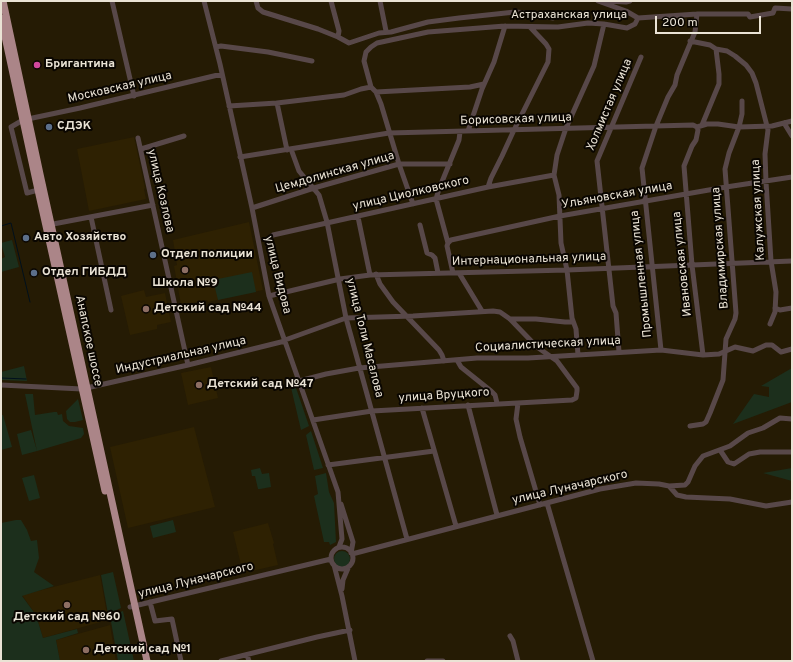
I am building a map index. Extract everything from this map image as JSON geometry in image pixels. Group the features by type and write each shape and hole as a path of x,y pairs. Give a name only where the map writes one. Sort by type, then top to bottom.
{"highway":[{"name":"Анапское шоссе","path":"3,1 26,119 84,388 133,606 147,661"},
{"name":"Анапское шоссе","path":"1,18 4,42 26,119 38,190 49,225"},
{"name":"Анапское шоссе","path":"133,606 142,661"}],"street":[{"path":"112,1 134,96"},
{"name":"улица Видова","path":"204,1 216,47 252,208 269,296 314,420 338,492 342,539 339,547"},
{"name":"Астраханская улица","path":"256,1 258,8 262,12 318,29 349,43 386,31 392,32 428,22 514,12 553,18"},
{"path":"331,1 338,37"},
{"path":"380,1 386,31"},
{"path":"600,1 626,11 638,18"},
{"name":"Астраханская улица","path":"600,1 630,1"},
{"name":"Астраханская улица","path":"371,87 364,61 366,52 377,43 421,33 505,26 558,27 588,23 627,28 635,24 638,18 697,14 748,14 750,17 772,13 775,8 792,9"},
{"name":"Промышленная улица","path":"661,350 644,202 642,168 656,126 668,97 675,85 677,75 694,32 697,14"},
{"path":"468,18 468,29"},
{"path":"578,354 576,329 572,318 567,270 561,243 559,195 554,175 557,155 566,128 594,66 604,24"},
{"path":"468,131 484,84 494,62 505,26"},
{"path":"488,187 514,130 548,62 549,49 530,27"},
{"name":"Калужская улица","path":"690,41 710,45 716,50 727,51 735,56 746,65 752,73 756,83 768,130 765,154 766,182 771,262 774,275 775,308 770,324"},
{"path":"216,47 221,46 268,52 312,61"},
{"name":"Ивановская улица","path":"703,355 692,265 684,166 696,140 699,126 719,84 716,50"},
{"name":"Холмистая улица","path":"619,352 616,313 613,306 597,161 613,127 641,57"},
{"name":"Московская улица","path":"26,119 134,96 222,74"},
{"path":"376,92 470,87 484,84"},
{"path":"229,106 277,103 344,95 371,87 376,92 413,204"},
{"name":"Владимирская улица","path":"690,426 706,422 723,380 726,339 735,319 736,313 725,169 739,127 742,114 742,101"},
{"name":"улица Толи Масалова","path":"277,103 289,150 299,171 319,195 327,222 340,279 346,318 407,538"},
{"path":"26,119 11,126 27,193 38,190"},
{"name":"Борисовская улица","path":"240,157 389,133 699,126 718,124 739,127 772,126 792,121"},
{"path":"784,123 792,136"},
{"path":"453,272 447,246 448,243 436,199 459,140 460,132"},
{"path":"141,149 184,136"},
{"name":"улица Козлова","path":"138,138 188,365"},
{"name":"Цемдолинская улица","path":"252,208 314,188 399,164 450,164"},
{"name":"улица Циолковского","path":"273,235 488,187 554,175"},
{"name":"Ульяновская улица","path":"448,243 456,239 560,216 602,210 726,187 792,178"},
{"path":"49,225 153,205"},
{"path":"91,217 111,310"},
{"path":"358,217 373,274 393,302 439,350 444,362"},
{"path":"420,225 427,253 432,254 435,258 438,273"},
{"name":"Интернациональная улица","path":"269,296 340,279 373,274 567,270 792,261"},
{"path":"459,273 482,311"},
{"path":"775,308 780,310 792,308"},
{"name":"Индустриальная улица","path":"1,385 84,388 188,365 285,341 346,318 494,311 500,312 510,319 536,318 573,322"},
{"path":"510,319 537,347 550,356"},
{"name":"Социалистическая улица","path":"299,381 359,368 477,358 528,358 661,350 703,355 725,352 735,348 753,351 772,344 781,352 792,349"},
{"name":"улица Вруцкого","path":"314,420 372,411 572,400 576,398 577,388 557,361 550,356"},
{"path":"457,360 461,367 492,391 497,403"},
{"path":"518,403 516,419 540,505"},
{"path":"468,405 498,515"},
{"path":"422,408 456,526"},
{"path":"669,486 685,485 688,482 695,466 703,456 737,443 748,433 763,428 780,418 792,419"},
{"path":"720,450 728,462 734,464 749,454 760,452 792,452"},
{"path":"328,465 434,451"},
{"name":"улица Луначарского","path":"351,553 600,489 636,483 669,486 677,494 686,496 730,499 766,506 792,502"},
{"path":"338,492 353,542 351,553"},
{"path":"547,503 593,661"},
{"path":"342,596 343,580 353,559 351,553 346,548 339,547 334,551 331,559 342,596 355,661"},
{"name":"улица Луначарского","path":"133,606 331,559"},
{"path":"334,565 342,569 350,565"},
{"path":"150,602 155,621 172,619 181,661"},
{"path":"221,661 350,630"},
{"path":"510,636 513,641 518,661"},
{"path":"247,655 249,661"},
{"path":"427,661 443,661"}],"shaded area":[{"path":"134,137 146,199 89,211 77,149"},
{"path":"249,222 263,290 208,302 207,300 181,305 174,266 177,265 173,240"},
{"name":"Детский сад №44","path":"144,290 146,297 165,293 171,322 157,325 157,329 130,335 121,296"},
{"name":"Детский сад №47","path":"211,367 218,398 188,405 181,373"},
{"path":"194,427 215,507 128,528 110,447"},
{"path":"268,523 274,543 278,565 243,573 233,532"},
{"name":"Детский сад №60","path":"100,575 108,620 43,638 36,615 22,595"},
{"name":"Детский сад №1","path":"110,625 116,661 60,661 56,640"}],"green space":[{"path":"12,240 19,267 1,272 1,259 5,257 1,243"},
{"path":"252,272 256,292 218,300 213,280"},
{"path":"24,366 27,381 1,380 1,372"},
{"path":"792,368 792,402 733,424 754,394 769,397 769,387 761,386"},
{"path":"289,379 293,379 309,426 301,430"},
{"path":"25,394 33,394 35,415 57,412 58,415 62,414 63,421 69,426 83,428 84,434 81,438 37,451"},
{"path":"78,399 83,420 70,422 67,419 66,411"},
{"path":"1,415 3,415 12,447 1,450"},
{"path":"31,430 37,451 22,455 17,434"},
{"path":"311,431 323,468 314,470 306,435"},
{"path":"260,468 262,474 269,473 271,487 258,489 255,476 252,476 251,470"},
{"path":"792,468 792,481 763,473"},
{"path":"326,473 329,492 334,503 336,542 330,545 329,542 324,542 314,496 318,494 315,476"},
{"path":"34,475 40,498 29,501 22,478"},
{"path":"21,520 31,541 37,540 39,558 34,572 54,586 22,596 36,615 43,638 77,629 78,633 56,640 60,661 1,661 1,523"},
{"path":"173,520 176,532 153,538 150,526"},
{"path":"342,551 349,556 350,559 345,566 342,567 335,562 334,559 339,552"},
{"path":"113,572 121,608 108,614 101,575"},
{"path":"123,611 134,661 118,661 110,616"}],"waterway":[{"path":"1,226 11,223 30,302"},
{"path":"1,378 26,379"}],"place":[{"name":"Бригантина","path":"37,65"},
{"name":"СДЭК","path":"49,127"},
{"name":"Авто Хозяйство","path":"26,238"},
{"name":"Отдел полиции","path":"153,255"},
{"name":"Школа №9","path":"185,270"},
{"name":"Отдел ГИБДД","path":"34,273"},
{"name":"Детский сад №44","path":"146,309"},
{"name":"Детский сад №47","path":"199,385"},
{"name":"Детский сад №60","path":"67,605"},
{"name":"Детский сад №1","path":"86,650"}]}
